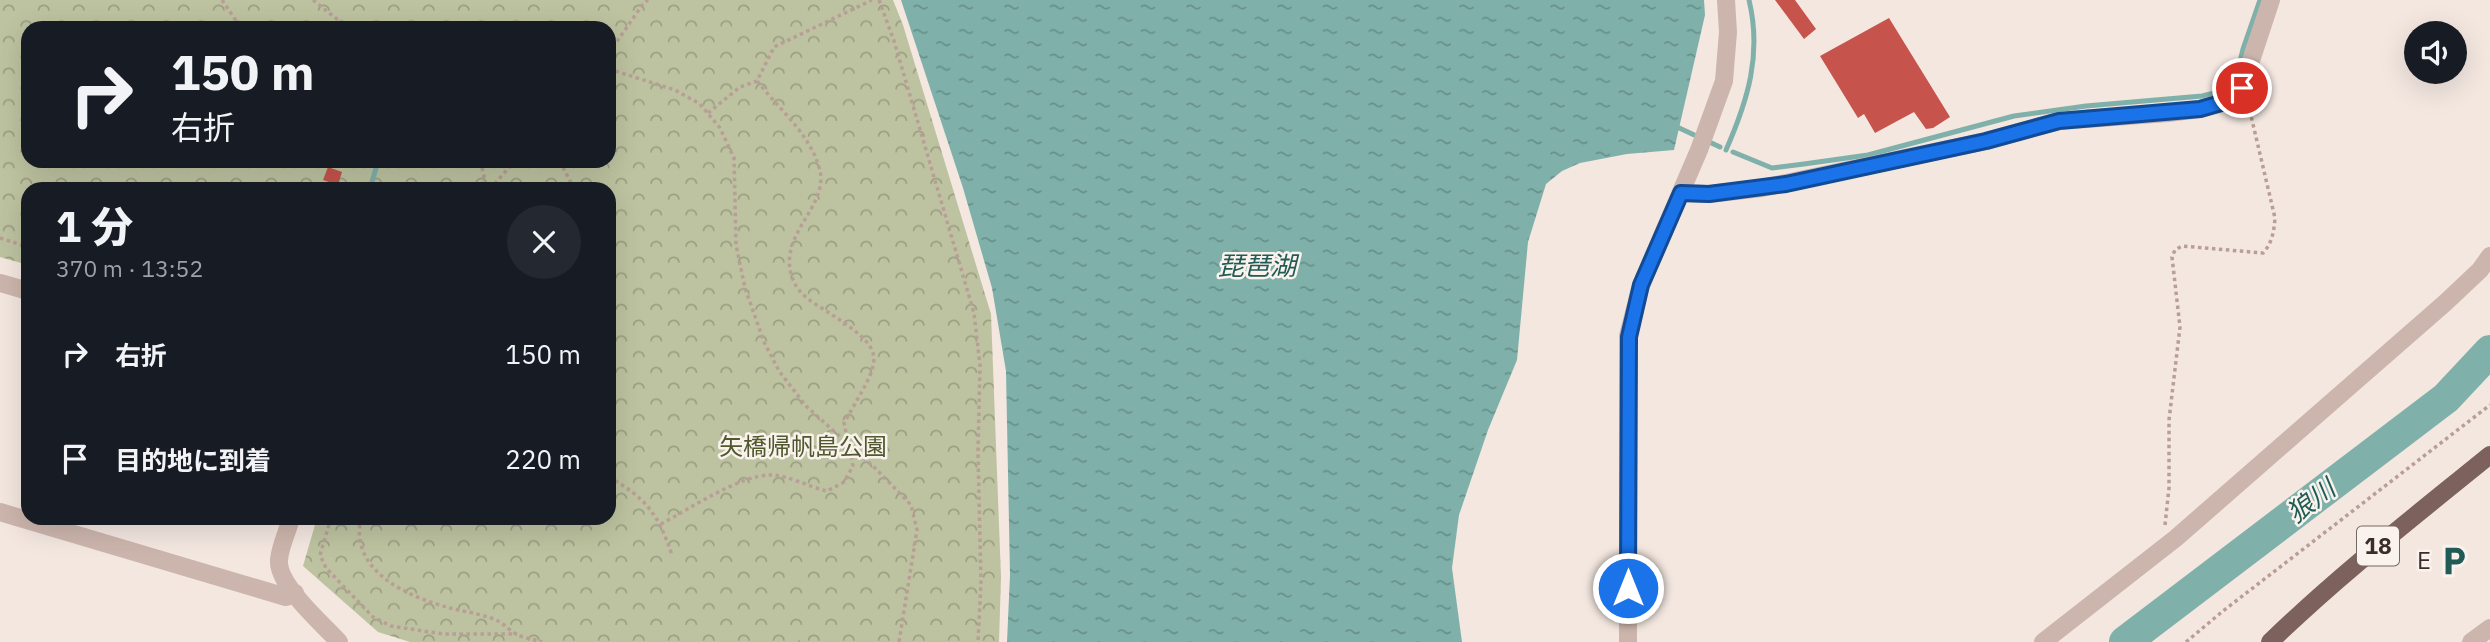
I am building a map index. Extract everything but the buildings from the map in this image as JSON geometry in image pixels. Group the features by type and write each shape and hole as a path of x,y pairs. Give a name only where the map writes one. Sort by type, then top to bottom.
{"main road":[{"name":"18","path":"2270,642 2306,606 2490,455"}],"street":[{"path":"1628,642 1629,337 1641,285 1699,150 1724,81 1728,32 1726,0"},
{"path":"1681,193 1709,194 1762,188 1986,141 2059,121 2200,109 2228,101 2242,88 2271,0"},
{"path":"2043,642 2176,537 2445,303 2480,270 2490,256"},
{"path":"0,283 21,289"},
{"path":"0,512 21,518"},
{"path":"44,525 286,597 295,593"},
{"path":"289,525 279,561 281,575 339,642"},
{"path":"2470,642 2490,628"}],"path":[{"path":"222,0 237,21"},
{"path":"313,0 339,21"},
{"path":"616,43 648,0"},
{"path":"708,113 733,91 757,81 774,47 872,0"},
{"path":"879,0 894,41 974,313 980,366 978,453 981,582 978,642"},
{"path":"616,71 675,90 700,104 720,128 734,158 736,245 745,288 764,342 779,371 806,406 911,505 917,530 900,642"},
{"path":"661,524 737,483 772,475 827,491 844,482 853,466 844,423 871,378 875,360 870,344 859,332 807,299 794,282 789,259 795,234 816,201 822,184 820,167 807,142 757,81"},
{"path":"2176,537 2164,523 2169,488 2169,419 2180,327 2172,257 2175,250 2182,246 2263,253 2270,246 2274,230 2275,218 2255,126 2242,88"},
{"path":"496,182 509,168"},
{"path":"0,238 21,245"},
{"path":"2186,642 2490,405"},
{"path":"616,482 647,505 661,524 672,555"},
{"path":"329,525 320,555 326,568 373,617 391,626 443,634 517,634"},
{"path":"360,525 364,553 376,572 402,591 497,621 517,634 541,642"}],"green space":[{"name":"矢橋帰帆島公園","path":"0,0 893,0 991,314 1001,577 999,642 410,642 378,632 303,566 315,525 616,525 616,182 21,182 21,263 0,257"}],"water":[{"name":"琵琶湖","path":"901,0 1704,0 1705,15 1674,150 1627,154 1580,163 1562,171 1546,184 1528,242 1517,360 1488,430 1459,515 1452,568 1462,642 1007,642 1010,575 1006,371 992,288 963,188"}],"waterway":[{"path":"1726,150 1741,113 1751,76 1754,39 1749,0"},
{"path":"1733,152 1772,168 1868,155 2014,116 2219,92 2235,82 2260,0"},
{"path":"1675,126 1720,147"},
{"path":"372,182 376,168"},
{"name":"狼川","path":"2125,642 2446,398 2490,351"}],"place":[{"name":"E","path":"2454,561"}],"route":[{"path":"1628,588 1629,337 1641,285 1681,193 1709,194 1786,184 1986,141 2059,121 2200,109 2228,101 2242,88"}]}
